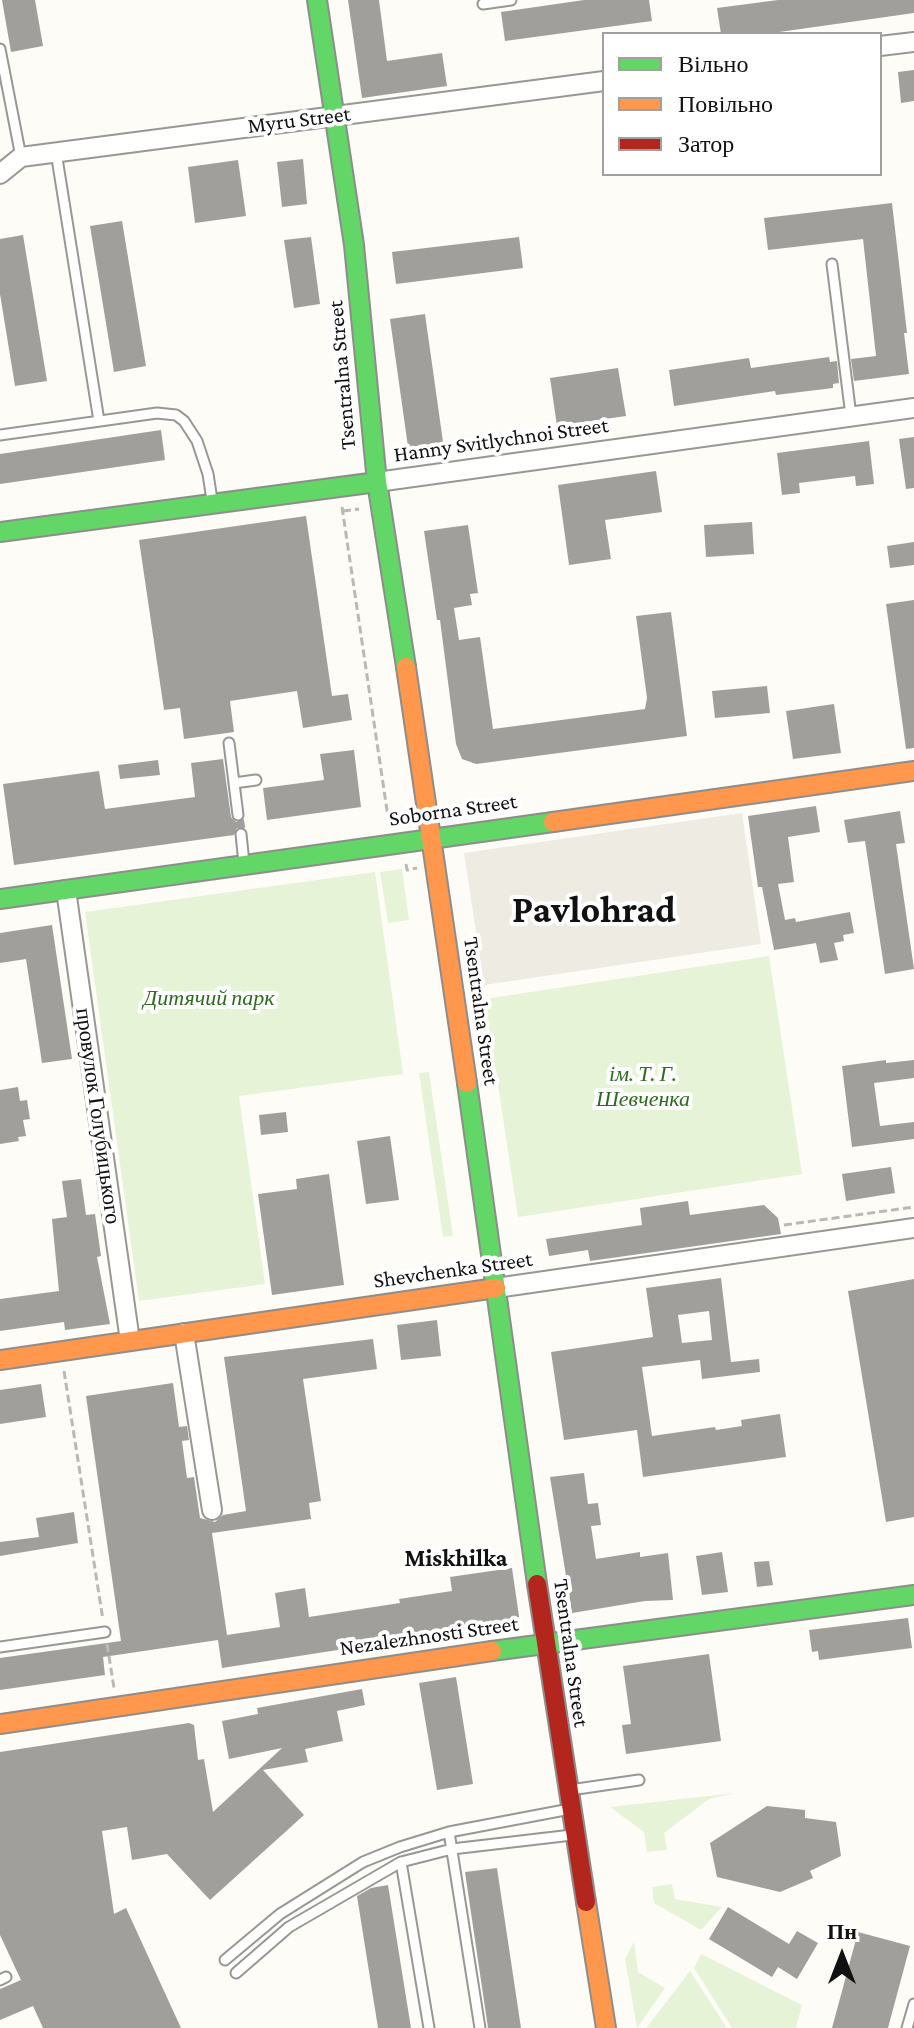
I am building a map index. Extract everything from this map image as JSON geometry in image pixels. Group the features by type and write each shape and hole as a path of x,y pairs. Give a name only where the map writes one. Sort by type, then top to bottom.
{"street":[{"name":"Tsentralna Street","path":"317,0 354,245 377,482 432,837 568,1800 606,2028"},
{"path":"882,46 914,42"},
{"name":"Myru Street","path":"21,157 602,81"},
{"path":"0,174 21,157"},
{"name":"Hanny Svitlychnoi Street","path":"0,532 914,408"},
{"name":"Soborna Street","path":"0,899 914,771"},
{"name":"провулок Голубицького","path":"66,890 130,1341"},
{"name":"Shevchenka Street","path":"0,1360 914,1228"},
{"path":"184,1333 212,1510"},
{"name":"Nezalezhnosti Street","path":"0,1724 545,1644 914,1595"}],"lane":[{"path":"483,4 511,0"},
{"path":"0,49 21,157"},
{"path":"56,152 99,421"},
{"path":"832,264 851,416"},
{"path":"0,435 157,413 176,415 184,421 197,441 212,504"},
{"path":"229,743 238,815"},
{"path":"234,783 256,780"},
{"path":"241,834 245,865"},
{"path":"0,1647 105,1632"},
{"path":"225,1960 280,1914 363,1862 449,1832 497,1823 639,1780"},
{"path":"497,1823 500,1843"},
{"path":"449,1832 480,2028"},
{"path":"236,1973 289,1927 401,1862 452,1849 574,1835"},
{"path":"401,1862 429,2028"},
{"path":"907,2028 914,2004"}],"path":[{"path":"342,502 388,817 399,815 400,826"},
{"path":"343,511 368,508"},
{"path":"405,857 407,870 421,868"},
{"path":"784,1225 914,1207"},
{"path":"61,1352 116,1705"}],"green space":[{"path":"402,869 409,920 388,923 380,872"},
{"name":"Дитячий парк","path":"375,872 403,1074 239,1096 265,1284 139,1301 85,912"},
{"name":"ім. Т. Г. Шевченка","path":"769,956 802,1174 518,1217 485,999"},
{"path":"429,1072 453,1236 443,1237 419,1073"},
{"path":"735,1793 709,1799 664,1833 667,1850 647,1852 644,1832 610,1807"},
{"path":"672,1884 675,1899 722,1907 701,1930 654,1903 652,1887"},
{"path":"634,1942 638,1972 665,1988 637,2028 625,1959"},
{"path":"701,1954 802,2005 796,2028 732,2028 694,1968"},
{"path":"690,1971 727,2028 646,2028 647,2027"}],"shaded area":[{"path":"742,813 761,944 484,985 464,853"}],"building":[{"path":"2,0 35,0 43,46 11,52"},
{"path":"348,0 379,0 387,61 442,53 447,86 362,98"},
{"path":"584,0 649,0 652,21 505,41 501,12"},
{"path":"778,0 914,0 914,13 779,32 721,32 717,8"},
{"path":"914,70 914,101 901,103 898,72"},
{"path":"303,159 307,204 282,207 277,162"},
{"path":"238,160 246,216 195,223 188,167"},
{"path":"892,203 909,374 854,381 851,359 876,356 863,239 768,250 764,218"},
{"path":"122,221 146,366 114,372 90,226"},
{"path":"23,235 47,381 15,386 0,294 0,239"},
{"path":"311,237 320,304 294,308 284,240"},
{"path":"519,237 523,268 396,284 392,252"},
{"path":"425,314 444,449 409,454 390,319"},
{"path":"829,357 830,362 837,361 839,383 833,384 833,388 776,395 775,391 674,406 669,370 749,358 751,368"},
{"path":"618,368 626,416 557,426 550,378"},
{"path":"161,430 165,460 0,484 0,454"},
{"path":"914,437 914,488 906,489 899,439"},
{"path":"869,441 874,484 856,486 855,476 799,483 800,493 782,495 777,453"},
{"path":"656,471 662,512 605,520 611,559 569,565 558,485"},
{"path":"306,516 332,696 348,694 352,720 303,728 297,691 230,701 234,732 184,739 180,708 164,710 139,540"},
{"path":"752,522 754,554 706,557 704,525"},
{"path":"468,525 478,593 470,594 472,605 454,608 459,640 480,637 493,729 645,709 647,698 636,616 671,612 687,736 476,764 462,759 456,744 440,620 437,620 424,531"},
{"path":"914,542 914,565 890,568 887,546"},
{"path":"914,600 914,748 906,749 886,604"},
{"path":"767,686 770,713 715,718 712,691"},
{"path":"834,704 841,753 793,759 786,711"},
{"path":"354,750 361,807 267,820 263,788 324,780 320,754"},
{"path":"223,759 231,817 236,822 244,819 245,828 237,828 234,835 14,865 3,784 99,771 105,809 195,797 191,763"},
{"path":"158,760 160,775 120,779 118,765"},
{"path":"816,806 820,832 788,837 794,882 778,884 785,920 795,918 796,922 850,912 854,933 843,935 844,941 834,943 838,960 820,963 816,943 774,950 762,887 758,887 748,816"},
{"path":"900,811 905,843 896,844 914,969 885,974 865,841 848,843 844,820"},
{"path":"52,925 72,1059 42,1063 26,959 0,963 0,933"},
{"path":"886,1060 886,1063 914,1060 914,1078 874,1083 880,1126 914,1122 914,1139 852,1147 842,1066"},
{"path":"18,1087 20,1101 27,1100 30,1119 23,1120 26,1136 18,1137 19,1141 0,1144 0,1090"},
{"path":"286,1112 288,1132 261,1135 259,1115"},
{"path":"390,1136 399,1200 366,1204 357,1141"},
{"path":"891,1167 895,1193 846,1201 842,1174"},
{"path":"329,1174 344,1285 272,1295 258,1194 297,1189 296,1179"},
{"path":"81,1179 86,1215 95,1214 101,1256 97,1257 110,1324 65,1330 64,1322 0,1331 0,1299 59,1291 52,1219 67,1217 62,1181"},
{"path":"688,1201 690,1215 764,1205 778,1218 781,1234 590,1261 588,1250 549,1256 546,1239 642,1225 640,1208"},
{"path":"721,1278 731,1362 759,1359 760,1372 702,1379 700,1360 642,1367 652,1436 742,1426 741,1420 780,1414 786,1457 643,1477 637,1430 564,1440 551,1352 653,1337 646,1288","holes":["709,1311 712,1340 682,1343 678,1315"]},
{"path":"914,1279 914,1517 886,1522 848,1291"},
{"path":"437,1320 441,1356 401,1360 397,1325"},
{"path":"373,1339 377,1369 303,1379 321,1501 309,1503 311,1519 212,1533 227,1635 280,1627 275,1593 305,1588 309,1617 400,1603 399,1599 452,1591 450,1577 512,1568 520,1623 344,1646 344,1649 222,1668 218,1640 103,1657 105,1675 0,1690 0,1658 121,1641 86,1396 173,1383 179,1427 187,1426 189,1440 182,1441 187,1478 194,1477 200,1518 215,1522 223,1515 246,1511 224,1357"},
{"path":"41,1384 46,1417 0,1424 0,1390"},
{"path":"584,1473 588,1504 598,1503 601,1525 591,1526 596,1559 640,1552 640,1557 668,1553 673,1600 645,1601 572,1613 550,1477"},
{"path":"74,1512 78,1543 0,1556 0,1542 39,1537 36,1518"},
{"path":"722,1552 728,1592 702,1595 696,1556"},
{"path":"769,1561 773,1585 757,1587 754,1562"},
{"path":"908,1618 912,1648 819,1660 818,1651 812,1652 809,1630"},
{"path":"709,1654 721,1741 626,1754 622,1725 631,1724 623,1666"},
{"path":"456,1677 473,1784 437,1790 419,1683"},
{"path":"362,1689 365,1705 337,1711 343,1741 305,1749 308,1762 263,1770 304,1815 210,1900 167,1854 132,1860 127,1827 102,1831 114,1914 126,1908 181,2028 43,2028 33,2006 0,2020 0,1989 21,1980 0,1935 0,1752 189,1723 194,1725 198,1760 204,1759 213,1812 282,1748 229,1759 222,1721 258,1714 257,1708"},
{"path":"767,1806 805,1810 805,1818 836,1822 841,1856 810,1871 813,1878 780,1892 717,1877 710,1843"},
{"path":"497,1868 521,2028 488,2028 465,1872"},
{"path":"388,1885 411,2028 378,2028 357,1896 371,1888"},
{"path":"728,1907 789,1944 797,1931 818,1943 797,1979 778,1967 772,1977 709,1939"},
{"path":"858,1932 910,1946 888,2028 832,2028"}],"traffic: fast":[{"path":"317,0 354,245 377,482 406,667"},
{"path":"0,532 377,482"},
{"path":"0,899 553,822"},
{"path":"467,1083 537,1584"},
{"path":"492,1651 914,1595"}],"traffic: slow":[{"path":"406,667 467,1083"},
{"path":"553,822 914,771"},
{"path":"0,1360 496,1288"},
{"path":"0,1724 492,1651"},
{"path":"586,1902 606,2028"}],"traffic: jam":[{"path":"537,1584 586,1902"}],"district":[{"name":"Pavlohrad","path":"594,910"},
{"name":"Miskhilka","path":"456,1559"}]}
